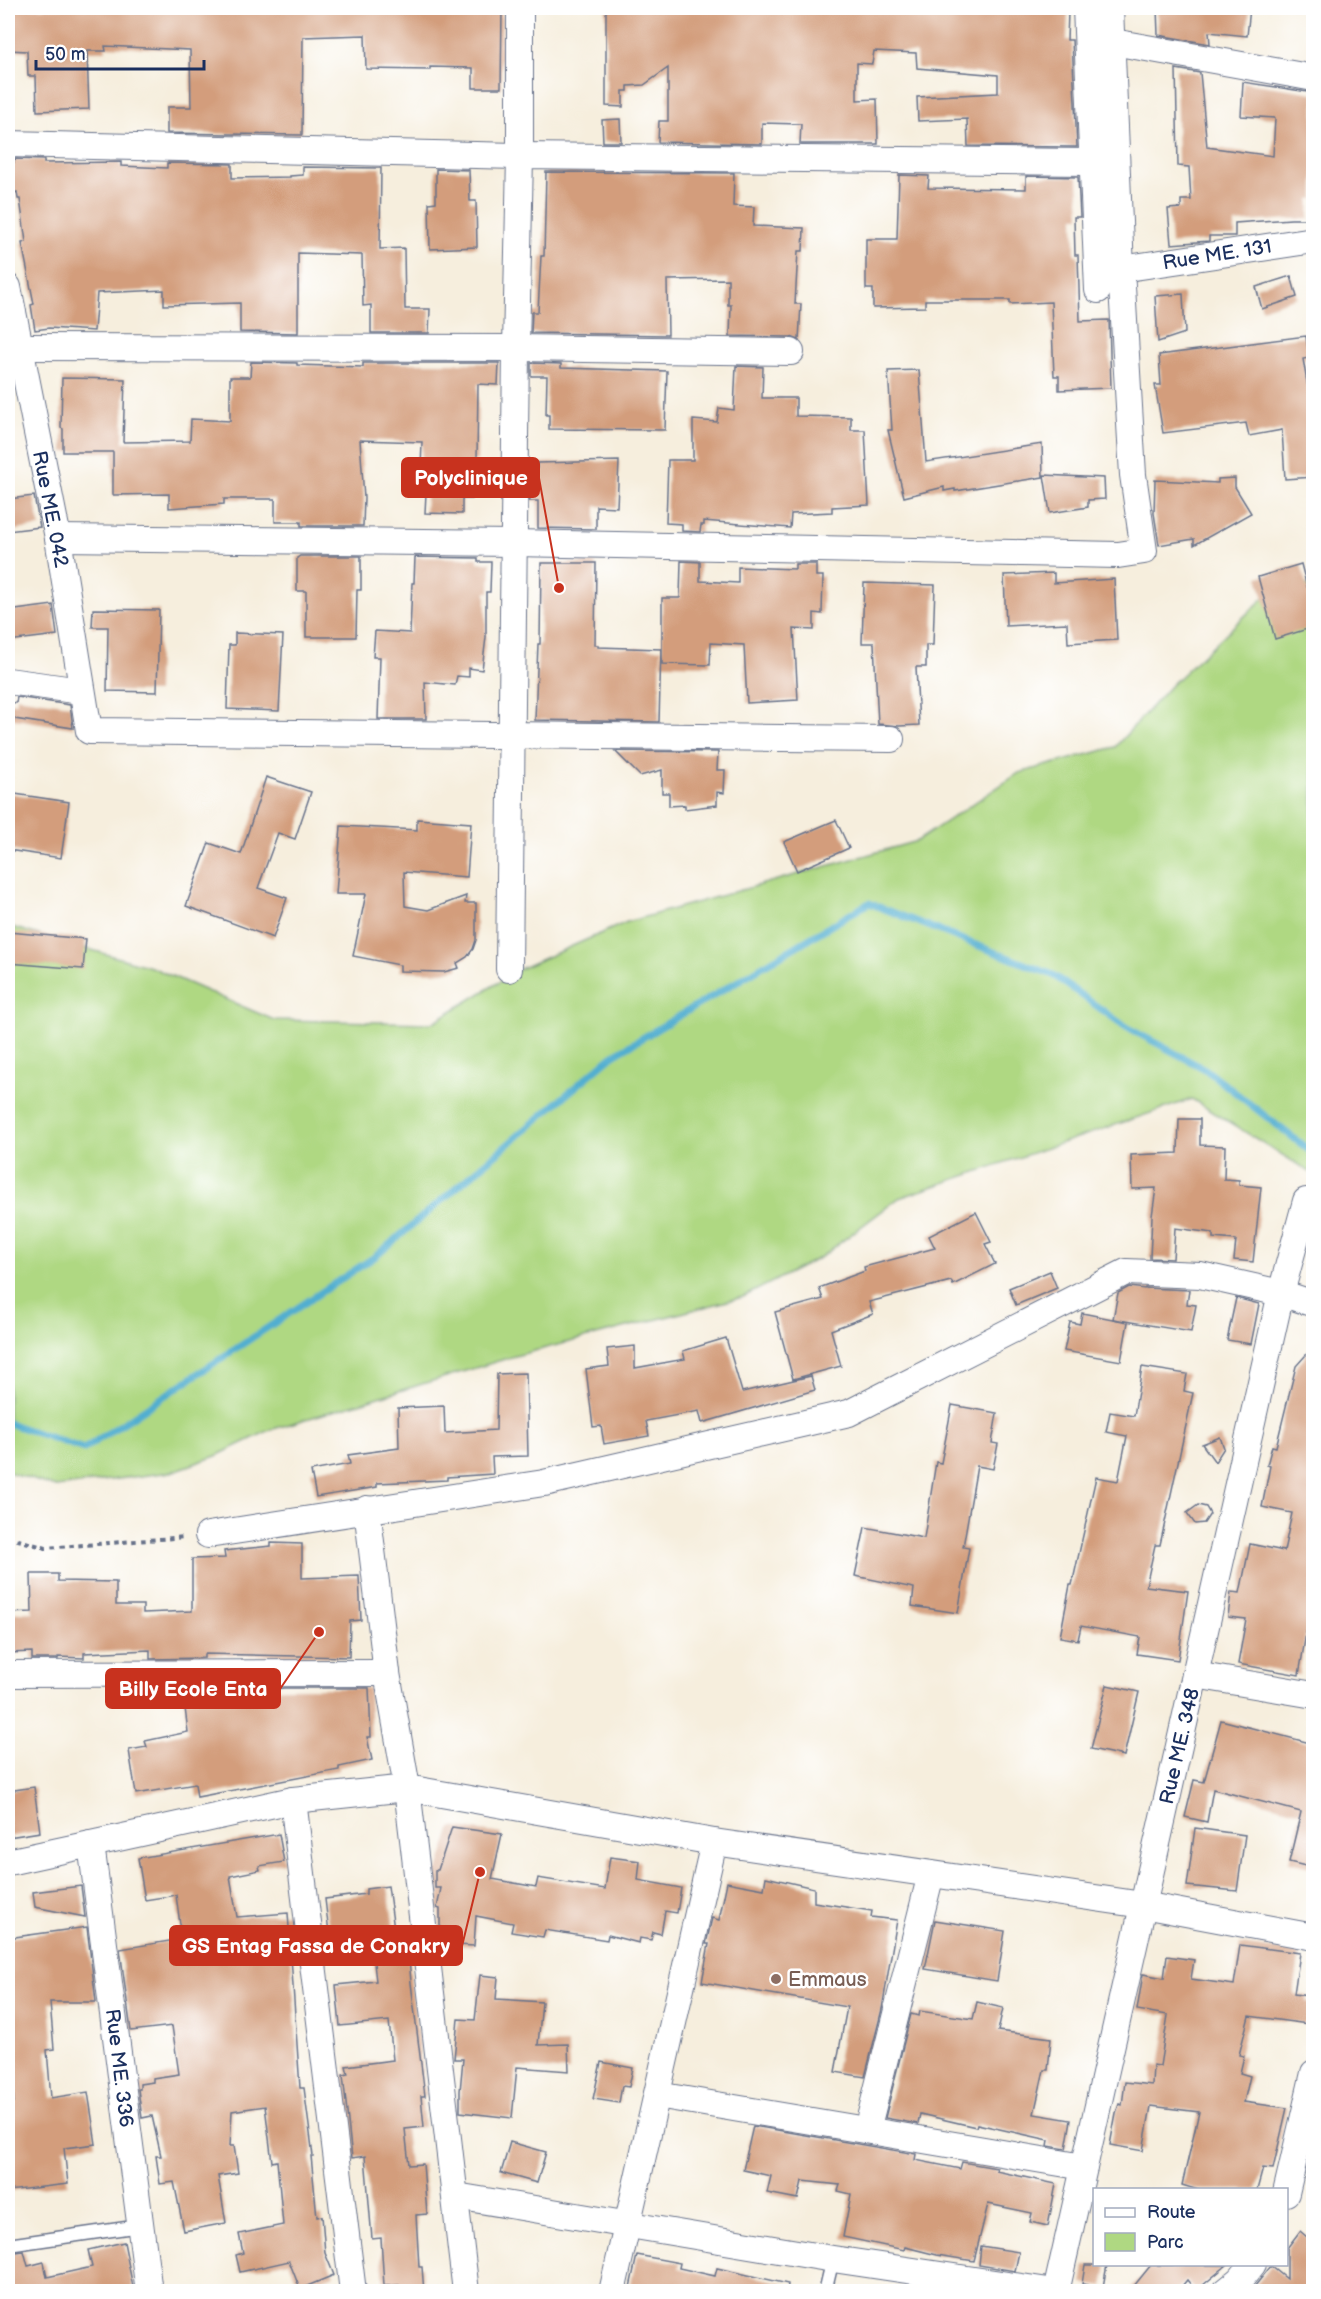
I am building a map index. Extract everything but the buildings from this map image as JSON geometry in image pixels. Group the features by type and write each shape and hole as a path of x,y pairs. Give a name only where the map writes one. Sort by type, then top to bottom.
{"street":[{"path":"509,969 520,8"},
{"path":"1086,8 1098,290"},
{"path":"58,538 513,543 1118,555 1144,552 1133,475 1121,269 1110,8"},
{"path":"1113,42 1314,78"},
{"path":"8,144 520,156 1091,162"},
{"name":"Rue ME. 131","path":"1121,269 1314,240"},
{"name":"Rue ME. 042","path":"8,287 58,538 89,731 511,734"},
{"path":"19,347 516,348 791,352"},
{"path":"8,681 81,690"},
{"path":"511,734 891,739"},
{"name":"Rue ME. 348","path":"1055,2292 1281,1293 1306,1201"},
{"path":"208,1535 544,1483 849,1413 1126,1272 1200,1275 1281,1293 1314,1304"},
{"path":"368,1509 387,1673 407,1788 466,2292"},
{"path":"8,1674 387,1673"},
{"path":"1195,1675 1314,1695"},
{"path":"8,1862 294,1800 407,1788 714,1842 1143,1905 1314,1937"},
{"path":"294,1800 345,2289"},
{"path":"612,2292 714,1842"},
{"name":"Rue ME. 336","path":"91,1844 149,2292"},
{"path":"867,2130 931,1874"},
{"path":"1288,2189 1314,2073"},
{"path":"657,2095 1084,2167"},
{"path":"456,2196 833,2259 1055,2292"},
{"path":"1226,2292 1252,2266"}],"lane":[{"path":"8,2245 140,2226"},
{"path":"825,2292 833,2259"}],"path":[{"path":"8,1537 46,1548 208,1535"}],"green space":[{"path":"1313,583 1313,1174 1192,1099 899,1198 821,1257 743,1297 515,1356 270,1430 216,1456 171,1472 56,1487 8,1472 8,926 151,967 274,1020 432,1023 522,968 627,922 917,841 1019,773 1115,747 1172,684 1265,597"}],"waterway":[{"path":"8,1423 84,1449 376,1256 612,1056 869,903 1053,975 1126,1027 1205,1069 1314,1154"}],"place":[{"name":"Polyclinique","path":"559,588"},
{"name":"Billy Ecole Enta","path":"319,1632"},
{"name":"GS Entag Fassa de Conakry","path":"480,1872"},
{"name":"Emmaus","path":"776,1979"}]}
